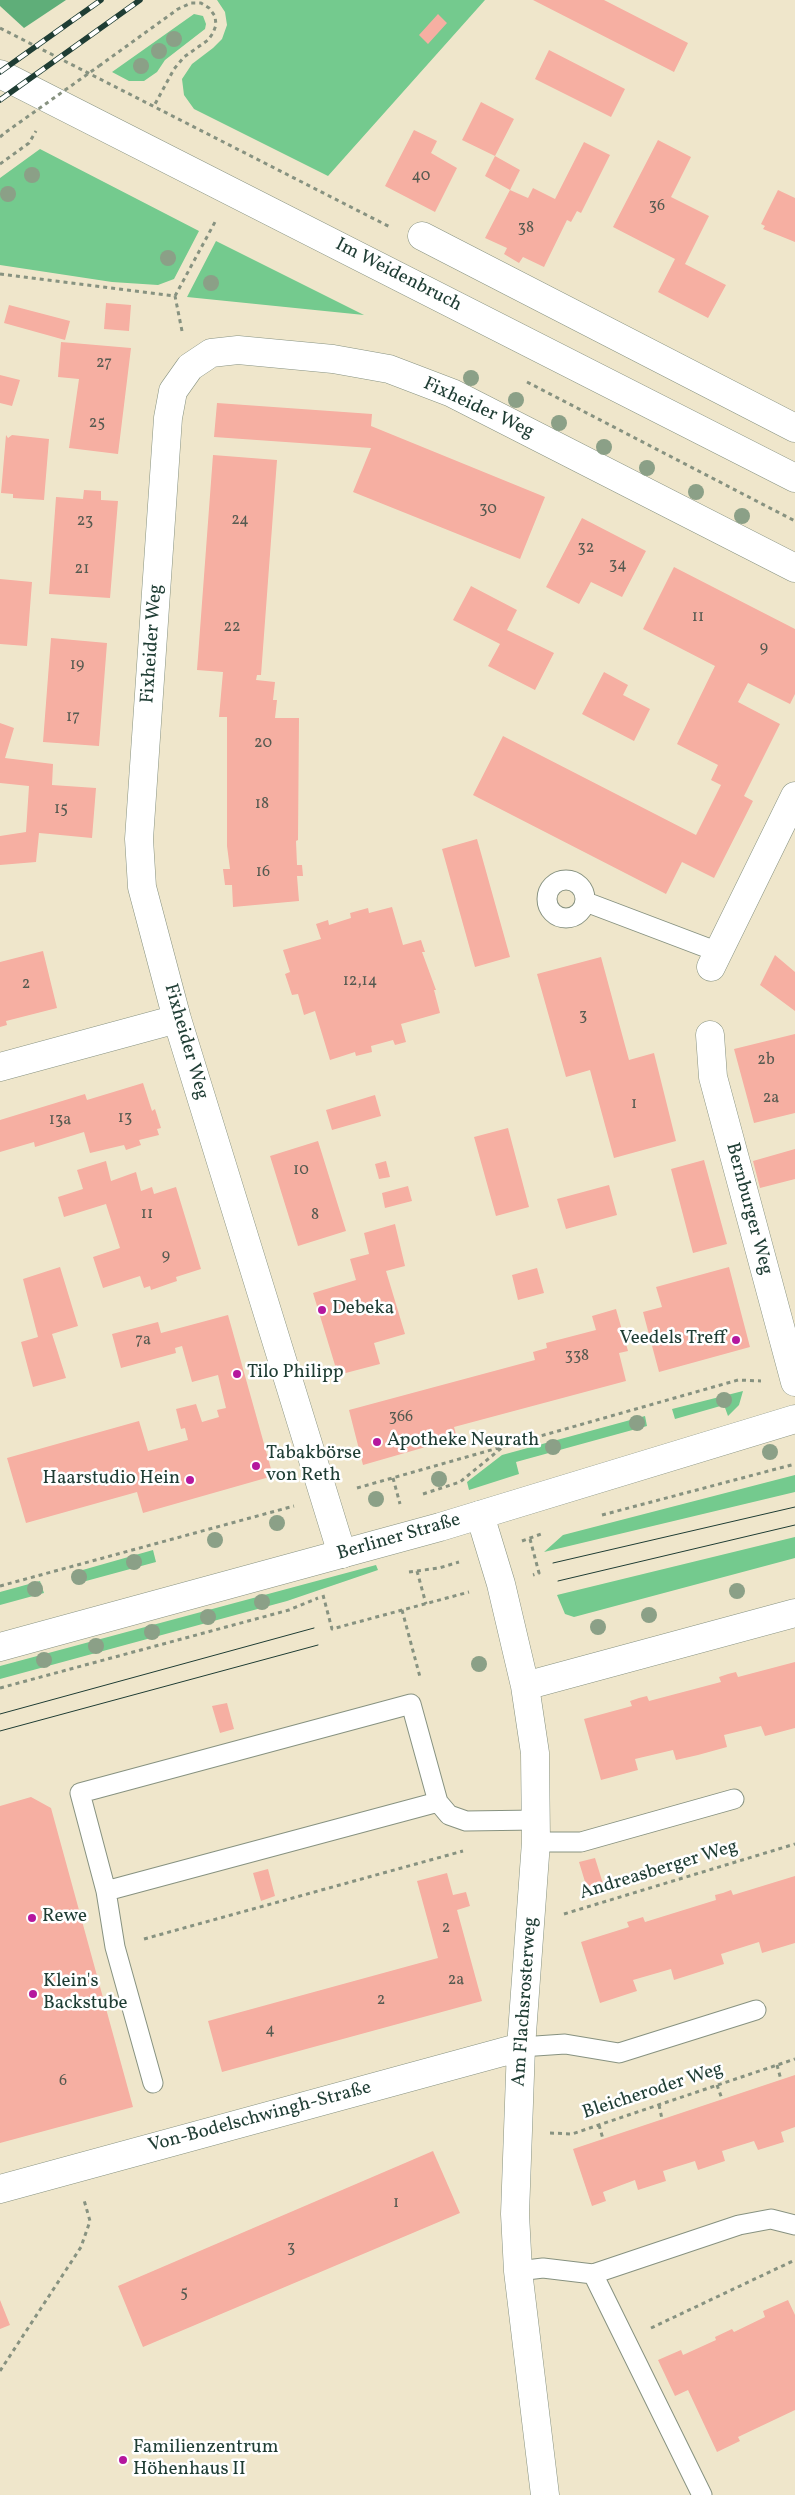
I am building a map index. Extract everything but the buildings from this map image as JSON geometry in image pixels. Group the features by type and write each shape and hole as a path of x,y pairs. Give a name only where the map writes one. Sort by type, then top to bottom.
{"street":[{"name":"Im Weidenbruch","path":"0,74 795,478"},
{"path":"422,236 795,428"},
{"name":"Fixheider Weg","path":"342,1554 177,1020 142,887 139,839 168,418 173,391 190,367 211,353 238,350 333,359 389,369 452,393 795,568"},
{"path":"715,960 795,796"},
{"path":"0,1066 177,1020"},
{"name":"Bernburger Weg","path":"710,1035 712,1077 795,1382"},
{"name":"Berliner Straße","path":"0,1647 480,1515 795,1419"},
{"name":"Am Flachsrosterweg","path":"480,1515 526,1686 535,1753 536,1831 532,1924 521,2047 515,2214 518,2270 545,2495"},
{"path":"526,1686 795,1613"},
{"name":"Von-Bodelschwingh-Straße","path":"0,2189 521,2047"}],"lane":[{"path":"586,902 715,960"},
{"path":"154,2083 115,1947 106,1891 80,1793 412,1704 438,1802 450,1815 466,1821 481,1821 536,1831 580,1842 734,1799"},
{"path":"106,1891 438,1802"},
{"path":"521,2047 565,2044 620,2053 756,2010"},
{"path":"518,2270 543,2268 593,2274 738,2225 771,2219 795,2225"},
{"path":"593,2274 702,2495"}],"path":[{"path":"0,137 178,9 192,3 200,3 209,8 215,16 216,25 213,33 208,40 184,57 174,69 154,106"},
{"path":"0,28 398,231 422,236"},
{"path":"0,164 29,143 36,132"},
{"path":"190,367 175,296 215,222"},
{"path":"0,274 175,296"},
{"path":"0,1586 325,1497 738,1380"},
{"path":"416,1496 460,1482 507,1444"},
{"path":"596,1517 795,1464"},
{"path":"389,1504 408,1499"},
{"path":"0,1688 289,1610 323,1595 332,1629 539,1573 530,1539 544,1533"},
{"path":"402,1610 417,1666"},
{"path":"115,1947 472,1849 481,1821"},
{"name":"Andreasberger Weg","path":"532,1924 795,1844"},
{"name":"Bleicheroder Weg","path":"517,2132 572,2134 795,2059"},
{"path":"777,2065 782,2080"},
{"path":"717,2085 722,2099"},
{"path":"659,2105 662,2119"},
{"path":"599,2125 603,2139"},
{"path":"0,2370 81,2247 90,2221 76,2168"},
{"path":"625,2340 795,2260"}],"green space":[{"path":"0,0 66,0 24,28 0,6"},
{"path":"217,0 485,0 328,176 194,109 184,95 182,79 192,64 222,39 227,25 225,12"},
{"path":"194,14 203,16 206,24 205,29 165,60 157,72 144,81 129,81 112,72"},
{"path":"40,149 199,231 174,279 158,285 112,282 0,265 0,178"},
{"path":"216,241 364,315 187,297"},
{"path":"743,1391 739,1405 728,1416 724,1405 675,1419 672,1409"},
{"path":"645,1416 647,1426 516,1462 519,1474 469,1490 467,1482 502,1455"},
{"path":"795,1475 795,1492 544,1552 563,1535"},
{"path":"795,1537 795,1558 574,1617 565,1614 557,1595"},
{"path":"153,1550 156,1562 75,1584 72,1573"},
{"path":"376,1565 378,1570 287,1601 0,1679 0,1666"},
{"path":"40,1581 44,1593 0,1605 0,1592"}],"tram line":[{"path":"553,1563 795,1507"},
{"path":"558,1581 795,1525"},
{"path":"0,1714 314,1628"},
{"path":"0,1731 318,1645"}],"railway":[{"path":"0,72 101,0"},
{"path":"0,100 140,0"}],"place":[{"name":"Debeka","path":"322,1310"},
{"name":"Veedels Treff","path":"736,1340"},
{"name":"Tilo Philipp","path":"237,1374"},
{"name":"Apotheke Neurath","path":"377,1442"},
{"name":"Tabakbörse von Reth","path":"256,1466"},
{"name":"Haarstudio Hein","path":"190,1480"},
{"name":"Rewe","path":"32,1918"},
{"name":"Klein's Backstube","path":"33,1994"},
{"name":"Familienzentrum Höhenhaus II","path":"123,2460"}]}
